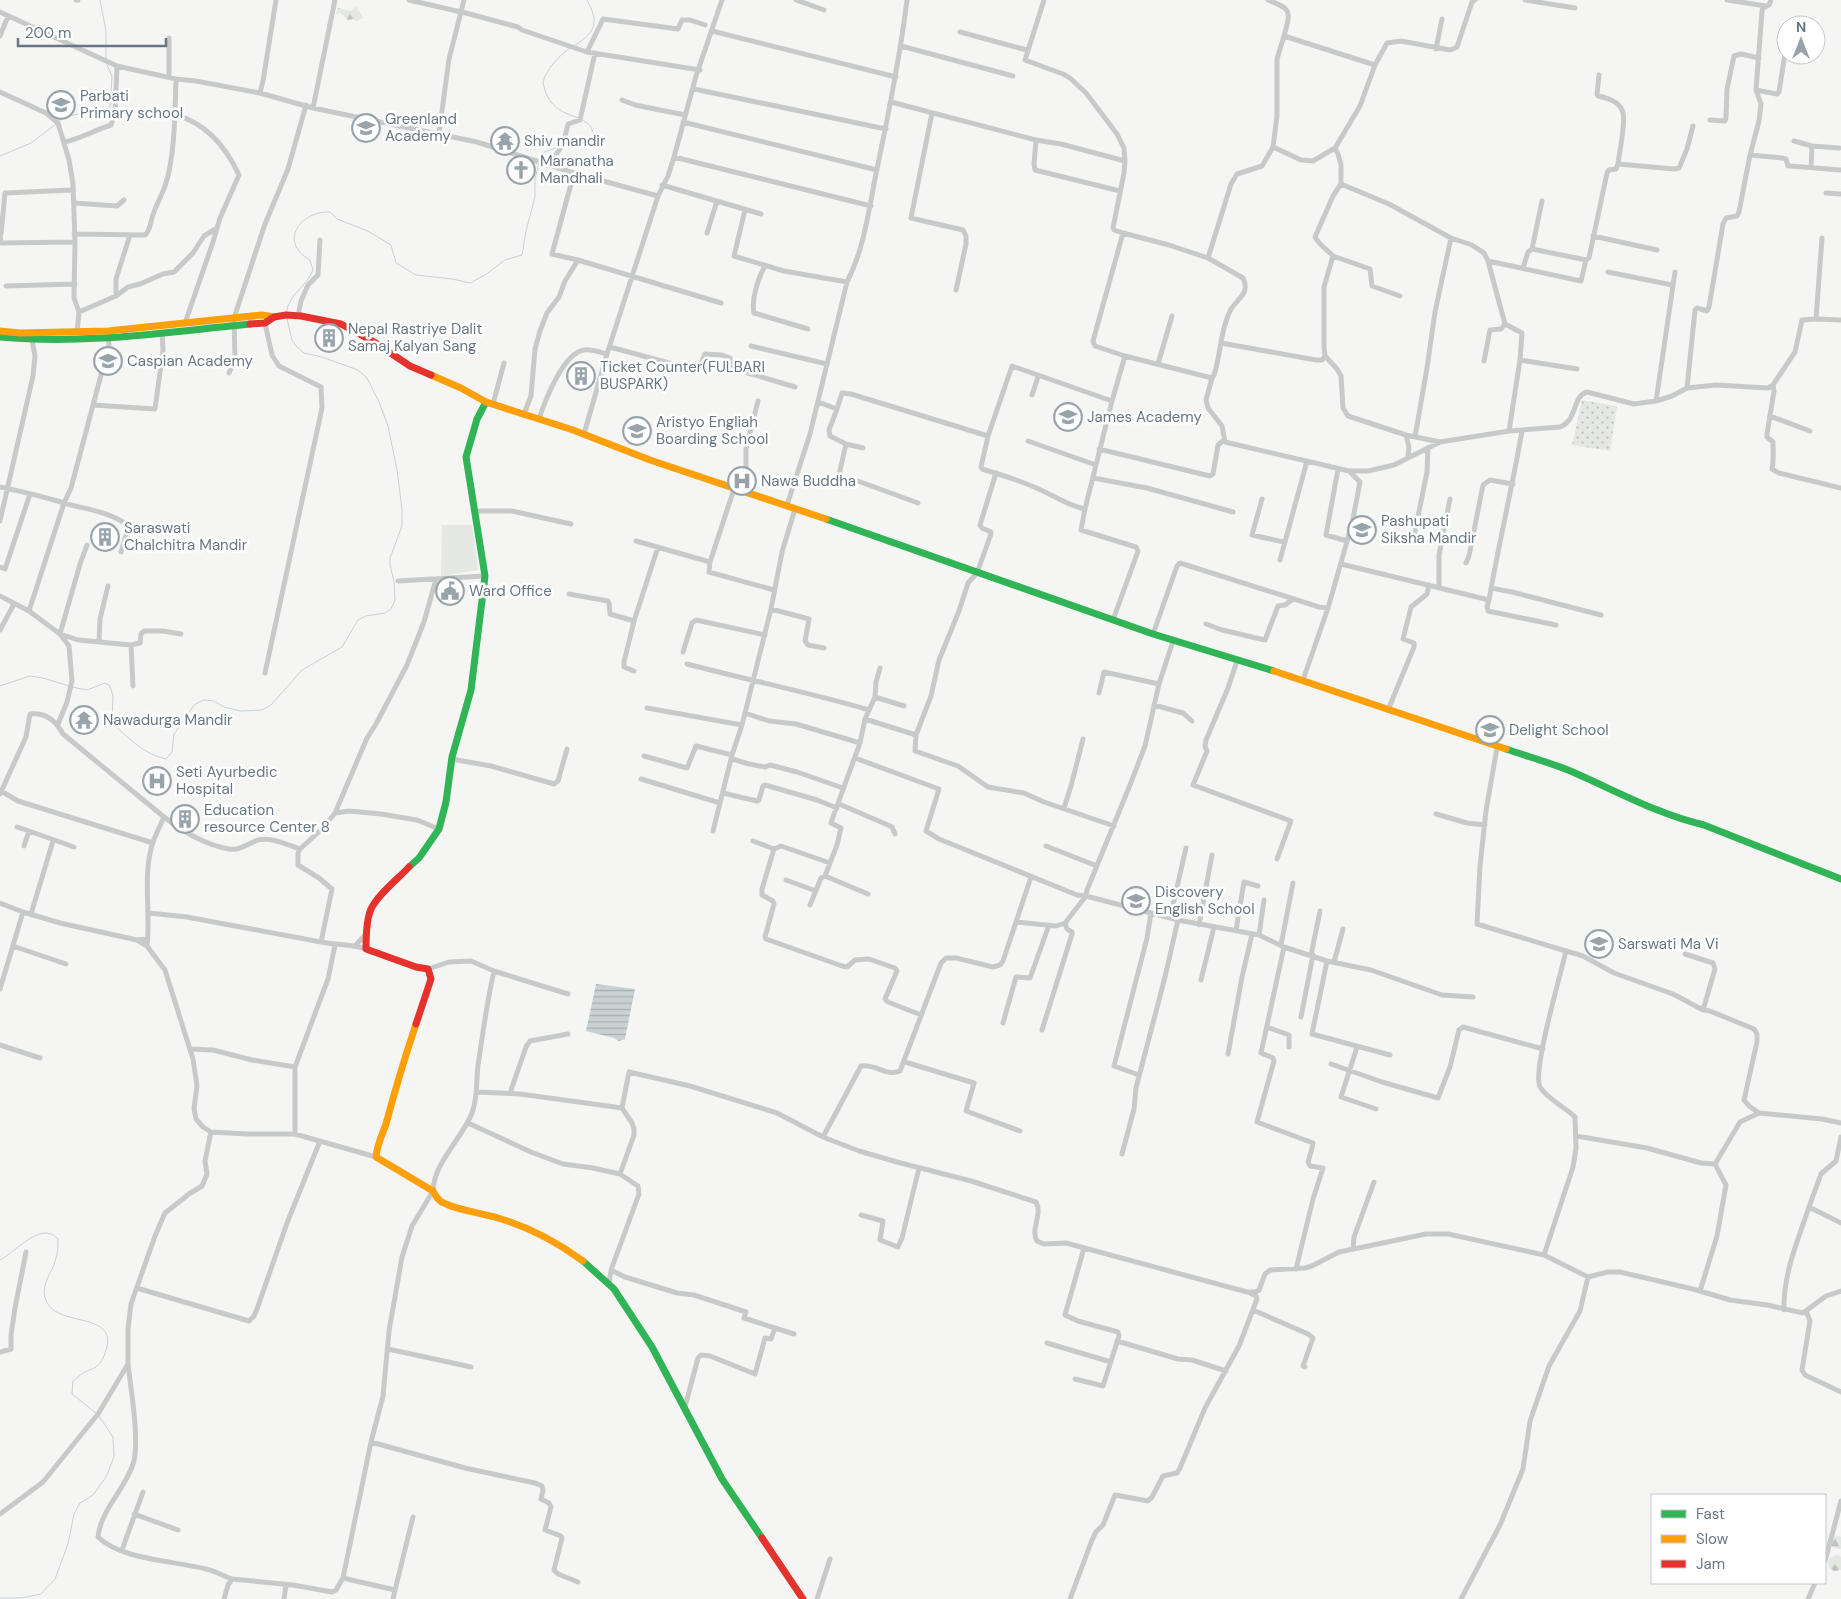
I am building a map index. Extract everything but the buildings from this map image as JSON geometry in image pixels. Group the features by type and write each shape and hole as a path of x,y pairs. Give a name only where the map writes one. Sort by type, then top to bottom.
{"main road":[{"path":"0,337 32,340 162,332 234,322 268,315 274,317"},
{"path":"0,331 108,334 185,323 264,323 279,316 298,316 341,324 374,342 410,366 460,388 490,404 584,434 650,460 787,505 1173,641 1303,680 1497,748 1567,770 1687,821 1704,825 1841,879"},
{"path":"490,404 477,418 466,457 485,576 474,679 452,757 446,802 439,829 419,858 386,890 371,909 366,934 366,949 428,969 430,979 383,1133 377,1147 376,1157 433,1191 437,1200 445,1204 516,1223 537,1233 587,1263 609,1283 652,1347 722,1480 803,1599"}],"street":[{"path":"260,93 276,0"},
{"path":"313,108 335,0"},
{"path":"409,0 518,27 587,52 700,70"},
{"path":"439,133 449,59 464,0"},
{"path":"584,434 607,354 658,196 668,176 685,115 722,0"},
{"path":"796,0 824,10"},
{"path":"787,505 810,434 826,364 871,206 896,77 907,0"},
{"path":"1044,0 1025,59 1026,62 1070,78 1086,93 1117,134 1124,148 1125,160 1112,228 1123,233 1169,244 1208,258 1243,278 1246,283 1242,298 1231,308 1225,323 1220,343 1220,355 1206,400 1208,408 1222,426 1225,442 1338,469 1368,471 1394,464 1440,442 1509,431 1566,425 1570,421 1580,397 1583,393 1587,392 1634,404 1656,401 1672,396 1687,388 1716,385 1768,388 1773,385 1794,352 1802,320 1816,318 1841,320"},
{"path":"1208,258 1231,184 1237,174 1262,166 1273,147 1276,116 1277,59 1290,16 1285,6 1268,0"},
{"path":"1273,147 1301,160 1313,161 1335,148 1360,106 1375,65 1387,43 1401,42 1450,50 1457,46 1472,2 1475,0"},
{"path":"1525,0 1575,8"},
{"path":"1727,0 1766,6"},
{"path":"1687,388 1695,310 1697,308 1707,311 1709,307 1723,224 1726,218 1738,216 1759,121 1761,104 1756,90 1762,11 1769,5 1771,0"},
{"path":"0,12 117,66 176,79 260,93 313,108 477,142 574,173 658,196"},
{"path":"0,36 8,16"},
{"path":"587,52 603,19 678,29 682,20 690,20 705,26"},
{"path":"1436,49 1442,19"},
{"path":"712,31 896,77"},
{"path":"960,32 1027,50"},
{"path":"1284,36 1375,65"},
{"path":"168,38 169,76"},
{"path":"901,46 1012,76"},
{"path":"547,164 557,155 564,144 568,124 580,120 595,53"},
{"path":"1710,120 1725,121 1727,89 1734,56 1741,54 1759,58"},
{"path":"1756,90 1778,94 1783,65"},
{"path":"64,142 75,140 98,129 111,126 115,112 117,66"},
{"path":"1488,261 1581,281 1607,173 1609,170 1616,169 1618,164 1624,114 1611,100 1598,96 1599,75"},
{"path":"74,234 145,235 148,233 165,186 175,115 176,79"},
{"path":"694,89 886,129"},
{"path":"0,92 46,113 58,123 72,176 75,242 74,298 79,312 77,332"},
{"path":"622,100 635,105 685,115"},
{"path":"891,102 1036,140 1061,144 1125,160"},
{"path":"229,374 235,360 234,322 265,224 288,169 306,105"},
{"path":"932,114 911,218 963,230 966,236 966,244 956,290"},
{"path":"175,115 189,119 207,130 232,160 240,175 220,218 185,323"},
{"path":"683,122 877,170"},
{"path":"1618,164 1679,168 1687,149 1693,126"},
{"path":"1036,140 1035,170 1120,191"},
{"path":"1794,141 1812,146 1839,148"},
{"path":"1811,168 1812,146"},
{"path":"1335,148 1341,165 1341,184 1333,196 1315,236 1318,243 1327,248 1333,256 1370,269 1372,286 1400,296"},
{"path":"1750,156 1786,159 1788,166 1841,170"},
{"path":"674,157 871,206"},
{"path":"574,173 552,254 721,303"},
{"path":"1341,184 1389,204 1451,238 1472,245 1484,253 1488,261 1505,324 1522,333 1520,360 1509,431"},
{"path":"662,185 761,214"},
{"path":"72,190 5,193 0,234 1,243 75,242"},
{"path":"1826,193 1841,194"},
{"path":"74,203 117,206 124,200"},
{"path":"707,233 717,201"},
{"path":"1523,268 1528,252 1532,249 1542,201"},
{"path":"746,210 734,256 816,278 848,282"},
{"path":"79,312 116,296 128,287 163,274 174,272 193,253 204,236 217,228"},
{"path":"1123,233 1093,341 1095,346 1125,356 1212,378"},
{"path":"116,296 116,279 130,235"},
{"path":"1593,236 1657,250"},
{"path":"1415,437 1435,312 1451,238"},
{"path":"1816,318 1822,238"},
{"path":"298,316 301,300 308,285 318,275 320,240"},
{"path":"1532,249 1586,260"},
{"path":"1333,256 1324,287 1325,356 1341,376 1343,408 1348,416 1406,435 1440,442"},
{"path":"524,414 531,396 535,349 540,331 547,313 559,297 565,281 578,260"},
{"path":"766,266 761,273 752,308 754,313 808,329"},
{"path":"1608,272 1672,285"},
{"path":"1656,401 1675,272"},
{"path":"6,286 75,284"},
{"path":"1158,364 1172,316"},
{"path":"264,323 272,355 279,366 321,387 322,408 265,673"},
{"path":"1484,361 1490,330 1500,329 1505,324"},
{"path":"93,405 155,409 163,350 162,332"},
{"path":"28,611 64,503 71,488 109,345 108,334"},
{"path":"0,521 33,376 35,356 32,340"},
{"path":"1220,343 1316,360 1322,360 1325,356"},
{"path":"610,346 698,370 705,354 722,355 730,358 731,367 735,369 795,387"},
{"path":"751,346 826,364"},
{"path":"539,419 552,387 574,354 584,350 607,354"},
{"path":"1113,620 1138,551 1136,546 1081,530 1099,449 1125,356"},
{"path":"1520,360 1577,369"},
{"path":"490,404 504,363"},
{"path":"1085,510 1068,506 1050,494 982,469 988,436 1012,366 1112,401"},
{"path":"1032,395 1038,376"},
{"path":"1773,385 1774,391 1767,434 1767,437 1773,442 1775,455 1772,469 1779,473 1841,488"},
{"path":"863,448 846,444 830,436 829,430 842,393 851,394 988,436"},
{"path":"758,401 746,449 746,470 710,562 709,572 774,590"},
{"path":"818,402 837,408"},
{"path":"1770,416 1810,430"},
{"path":"1522,431 1513,484 1487,607 1488,611 1556,625"},
{"path":"1406,435 1409,447 1408,457"},
{"path":"1099,449 1210,476 1213,474 1218,445 1224,440"},
{"path":"1028,442 1096,465"},
{"path":"846,444 838,475 918,503"},
{"path":"1413,541 1428,472 1428,448"},
{"path":"1280,560 1307,461"},
{"path":"1338,469 1326,535 1347,541"},
{"path":"1349,470 1360,482"},
{"path":"1303,680 1341,564 1352,524 1360,482 1368,471"},
{"path":"996,473 980,525 991,532 991,534 977,573 968,583 939,660 931,696 916,735 915,751 919,754 958,766 988,787 1024,793 1044,802 1114,826"},
{"path":"1093,478 1147,488 1233,512"},
{"path":"1466,563 1483,485 1490,480 1513,484"},
{"path":"0,487 110,515 129,526 121,552"},
{"path":"0,567 5,569 30,494"},
{"path":"1262,499 1252,535 1284,542"},
{"path":"1439,588 1439,555 1450,499"},
{"path":"713,831 745,713 771,609 782,552 795,508"},
{"path":"475,511 512,511 571,524"},
{"path":"636,541 710,562"},
{"path":"60,634 87,545"},
{"path":"634,671 623,666 634,621 658,548"},
{"path":"1154,634 1177,566 1180,563 1293,599 1328,608"},
{"path":"1341,564 1489,600"},
{"path":"398,581 485,576"},
{"path":"321,942 332,889 298,865 298,854 300,849 322,829 335,813 367,738 407,665 424,622 436,579"},
{"path":"1388,710 1414,647 1414,643 1403,639 1411,607 1427,594 1429,585"},
{"path":"99,642 100,619 108,586"},
{"path":"1491,588 1601,615"},
{"path":"569,594 608,601 610,614 634,621"},
{"path":"0,596 28,611 60,634 78,640 131,645 140,643 144,631 181,634"},
{"path":"1206,624 1222,630 1264,640 1278,606 1285,605 1293,599"},
{"path":"0,630 14,604"},
{"path":"771,609 809,619 806,641 808,645 824,648"},
{"path":"683,652 692,624 696,620 764,635"},
{"path":"58,724 72,681 69,646 60,634"},
{"path":"1016,922 1056,926 1065,923 1086,896 1145,746 1159,684 1173,641"},
{"path":"131,645 133,686"},
{"path":"1237,661 1206,740 1205,746 1207,751 1193,785 1291,821 1276,859"},
{"path":"687,664 822,696 869,710"},
{"path":"810,905 821,878 825,876 837,845 841,828 831,823 860,743 865,719 875,697 876,682 880,668"},
{"path":"1099,692 1104,672 1159,684"},
{"path":"875,697 904,706"},
{"path":"1154,706 1183,712 1192,721"},
{"path":"647,708 742,724"},
{"path":"745,713 769,721 796,724 860,743"},
{"path":"153,843 18,801 0,792 26,737 30,714 46,716 58,724 63,734 164,817 188,834 230,849 243,847 259,840 272,840 300,849"},
{"path":"865,719 916,735"},
{"path":"1064,808 1083,739"},
{"path":"644,756 687,768 696,746 764,767 770,766 798,772 843,788"},
{"path":"1497,748 1486,811 1480,866 1477,924 1583,956 1614,973 1673,994 1703,1010 1710,1011 1754,1029 1757,1034 1744,1100 1749,1106 1759,1113 1822,1119 1841,1123"},
{"path":"452,757 554,784 558,781 567,749"},
{"path":"855,758 939,789 926,827 926,831 929,834 1077,895 1178,920 1259,935 1283,946 1327,961 1371,970 1442,995 1472,998"},
{"path":"641,779 720,803"},
{"path":"724,793 757,801 765,785 838,806 888,824 892,827 895,834"},
{"path":"335,813 349,811 381,814 417,820 439,829"},
{"path":"1436,814 1467,823 1485,825"},
{"path":"147,946 149,914 147,880 153,843 164,817"},
{"path":"17,827 74,847"},
{"path":"24,846 29,831"},
{"path":"31,914 53,841"},
{"path":"753,841 774,849 781,846 830,863"},
{"path":"1046,846 1097,866"},
{"path":"1170,918 1186,848"},
{"path":"774,849 762,889 762,895 773,901 774,904 765,936 766,940 842,966 847,967 855,960 869,959 895,968 897,972 885,999 888,1002 921,1015"},
{"path":"1199,924 1212,855"},
{"path":"825,876 868,894"},
{"path":"823,1137 861,1066 864,1065 895,1073 900,1070 905,1062 941,963 946,958 956,958 993,967 1000,965 1003,961 1031,877"},
{"path":"786,880 816,890"},
{"path":"1236,930 1244,882 1258,886"},
{"path":"1292,884 1283,946 1260,1053 1274,1058 1274,1061 1257,1122 1313,1143 1308,1162 1310,1166 1323,1168 1296,1269"},
{"path":"1259,935 1264,900"},
{"path":"0,904 60,923 137,940 148,939"},
{"path":"1301,1017 1320,910"},
{"path":"0,990 23,912"},
{"path":"1139,1075 1114,1066 1147,938 1151,913"},
{"path":"149,914 187,918 366,949"},
{"path":"1122,1154 1134,1109 1139,1075 1178,920"},
{"path":"1042,1030 1072,934 1067,929 1065,923"},
{"path":"1003,1023 1016,977 1030,978 1049,925"},
{"path":"1202,980 1214,927"},
{"path":"1334,962 1343,929"},
{"path":"355,946 366,934"},
{"path":"1228,1054 1242,976 1252,934"},
{"path":"137,940 147,946 165,970 193,1059 196,1086 194,1108 196,1119 203,1127 211,1132 294,1134 376,1157"},
{"path":"294,1134 295,1067 328,980 335,945"},
{"path":"13,946 66,964"},
{"path":"1544,1255 1573,1167 1576,1136 1575,1117 1545,1094 1539,1086 1538,1078 1566,951"},
{"path":"1685,954 1713,963 1715,968 1703,1010"},
{"path":"428,969 449,962 471,961 494,971 568,994"},
{"path":"1327,961 1312,1034 1390,1055"},
{"path":"211,1132 205,1161 207,1174 202,1186 165,1213 131,1304 128,1329 128,1364 133,1412 134,1461 125,1481 102,1520 98,1537 106,1545 144,1558 208,1569 232,1579 332,1592 336,1590 343,1578 371,1442 382,1401 389,1331 402,1256 412,1226 433,1191 433,1184 439,1169 468,1122 478,1092 478,1065 494,971"},
{"path":"1267,1027 1289,1035 1289,1047"},
{"path":"1331,1064 1382,1082 1438,1098 1450,1067 1459,1030 1463,1027 1543,1049"},
{"path":"510,1093 526,1047 530,1041 568,1034"},
{"path":"0,1044 40,1058"},
{"path":"1357,1047 1342,1097 1376,1109"},
{"path":"190,1048 213,1050 252,1060 295,1067"},
{"path":"905,1062 974,1083 966,1111 1020,1131"},
{"path":"620,1174 634,1135 634,1128 622,1108 629,1072 690,1086 777,1113 823,1137 860,1151 971,1181 1036,1202 1039,1212 1034,1236 1037,1241 1044,1244 1066,1243 1256,1296 1253,1310 1239,1346 1206,1408 1177,1473 1163,1476 1148,1501 1115,1495 1104,1525 1096,1532 1092,1540 1070,1599"},
{"path":"478,1092 510,1093 622,1108"},
{"path":"1715,1164 1740,1122 1759,1113"},
{"path":"468,1122 531,1152 564,1164 620,1174 638,1186 639,1194 611,1270 609,1283"},
{"path":"1576,1136 1647,1148 1701,1163 1715,1164"},
{"path":"1784,1310 1784,1296 1790,1264 1821,1174 1836,1161 1841,1137"},
{"path":"137,1287 249,1321 257,1309 287,1223 320,1141"},
{"path":"1700,1291 1717,1236 1726,1185 1715,1164"},
{"path":"861,1215 883,1221 880,1240 898,1247 902,1238 919,1168"},
{"path":"1354,1249 1354,1237 1374,1182"},
{"path":"1809,1207 1841,1223"},
{"path":"1247,1292 1259,1290 1264,1274 1270,1270 1312,1266 1339,1252 1426,1234 1448,1234 1544,1255 1588,1277 1608,1272 1620,1272 1730,1300 1767,1305 1803,1313 1826,1296 1841,1291"},
{"path":"1075,1379 1103,1386 1118,1332 1078,1321 1064,1315 1084,1248"},
{"path":"0,1352 11,1349 10,1335 26,1252"},
{"path":"611,1270 625,1277 677,1294 694,1295 737,1308 746,1312 744,1318 794,1334"},
{"path":"1461,1599 1500,1525 1523,1469 1530,1421 1549,1366 1580,1311 1588,1277"},
{"path":"1253,1310 1308,1334 1313,1338 1303,1366 1305,1367"},
{"path":"1806,1311 1810,1321 1802,1370 1805,1375 1841,1392"},
{"path":"685,1407 700,1355 710,1356 755,1374 765,1338 771,1339 775,1328"},
{"path":"1117,1341 1178,1359 1192,1360 1226,1371"},
{"path":"1046,1343 1111,1362"},
{"path":"388,1348 471,1367"},
{"path":"0,1514 43,1482 98,1414 128,1364"},
{"path":"371,1442 465,1468 536,1483 542,1486 541,1499 549,1503 551,1507 545,1530 562,1538 554,1570 558,1574 578,1582"},
{"path":"122,1550 143,1492"},
{"path":"1826,1557 1841,1501"},
{"path":"134,1514 178,1530"},
{"path":"393,1599 414,1516"},
{"path":"817,1599 830,1559"},
{"path":"343,1578 395,1590"},
{"path":"224,1599 232,1579"},
{"path":"1808,1599 1815,1584"},
{"path":"284,1599 286,1585"}],"green space":[{"path":"356,6 363,18 357,21 353,19 348,20 340,13 336,14 338,8 351,11"},
{"path":"1582,400 1617,406 1610,451 1572,445"},
{"path":"442,525 472,525 478,570 441,576"},
{"path":"1834,1537 1841,1537 1841,1549 1832,1547 1831,1542"},
{"path":"1838,1555 1841,1557 1841,1570 1834,1571 1829,1568 1828,1562 1831,1557"}],"shaded area":[{"path":"596,984 635,989 625,1039 619,1041 586,1031"}],"waterway":[{"path":"100,0 106,31 106,59"},
{"path":"574,46 587,36 593,27 593,15 587,0"},
{"path":"570,48 554,63 547,72 543,82 551,102 560,110 579,118"},
{"path":"59,122 63,117 110,108 112,76 107,65"},
{"path":"564,146 582,147 590,144 592,130 589,124 582,120"},
{"path":"0,156 31,143 56,124"},
{"path":"540,159 542,153 558,147"},
{"path":"286,313 294,295 313,270 310,260 300,253 295,245 294,237 302,222 319,213 330,212 337,219 368,231 391,245 396,263 416,275 470,283 485,275 505,260 522,255 535,197 535,179 539,163"},
{"path":"72,687 87,690 105,683 110,686 113,696 112,723 143,749 166,759 172,752 174,734 194,705 203,700 214,701 224,707 240,711 262,710 271,705 302,670 342,647 358,620 366,616 385,613 391,609 395,600 390,558 402,526 402,509 397,470 388,426 367,378 358,370 322,357 304,353 292,340 287,319"},
{"path":"0,686 30,676 69,686"},
{"path":"0,1260 36,1235 51,1234 58,1239 57,1256 45,1287 45,1298 51,1307 60,1314 93,1323 102,1328 107,1336 107,1347 100,1363 73,1381 72,1394 96,1413"},
{"path":"0,1598 21,1598 41,1594 55,1579 68,1544 74,1514 80,1503 93,1495 106,1477 114,1457 113,1437 99,1416"}],"traffic: fast":[{"path":"0,337 94,339 250,324"},
{"path":"409,867 419,858 439,829 446,802 452,757 471,690 485,576 466,457 477,419 486,402"},
{"path":"826,519 1153,634 1274,671"},
{"path":"1506,749 1553,764 1652,808 1704,825 1841,879"},
{"path":"583,1261 614,1289 652,1347 722,1479 762,1538"}],"traffic: slow":[{"path":"0,331 20,333 108,331 262,315 274,317"},
{"path":"431,375 461,388 486,402 573,430 650,460 826,519"},
{"path":"1274,671 1506,749"},
{"path":"416,1024 376,1157 433,1191 438,1199 444,1203 521,1226 553,1241 583,1261"}],"traffic: jam":[{"path":"250,324 265,323 274,317 286,315 341,324 374,342 410,366 431,375"},
{"path":"409,867 374,903 367,923 366,949 416,967 428,969 431,979 416,1024"},
{"path":"762,1538 803,1599"}],"place":[{"name":"Parbati Primary school","path":"61,105"},
{"name":"Greenland Academy","path":"366,128"},
{"name":"Shiv mandir","path":"505,141"},
{"name":"Maranatha Mandhali","path":"521,170"},
{"name":"Nepal Rastriye Dalit Samaj Kalyan Sang","path":"329,338"},
{"name":"Caspian Academy","path":"108,361"},
{"name":"Ticket Counter(FULBARI BUSPARK)","path":"581,376"},
{"name":"James Academy","path":"1068,417"},
{"name":"Aristyo Engliah Boarding School","path":"637,431"},
{"name":"Nawa Buddha","path":"742,481"},
{"name":"Pashupati Siksha Mandir","path":"1362,530"},
{"name":"Saraswati Chalchitra Mandir","path":"105,537"},
{"name":"Ward Office","path":"450,591"},
{"name":"Nawadurga Mandir","path":"84,720"},
{"name":"Delight School","path":"1490,730"},
{"name":"Seti Ayurbedic Hospital","path":"157,781"},
{"name":"Education resource Center 8","path":"185,819"},
{"name":"Discovery English School","path":"1136,901"},
{"name":"Sarswati Ma Vi","path":"1599,944"}]}
